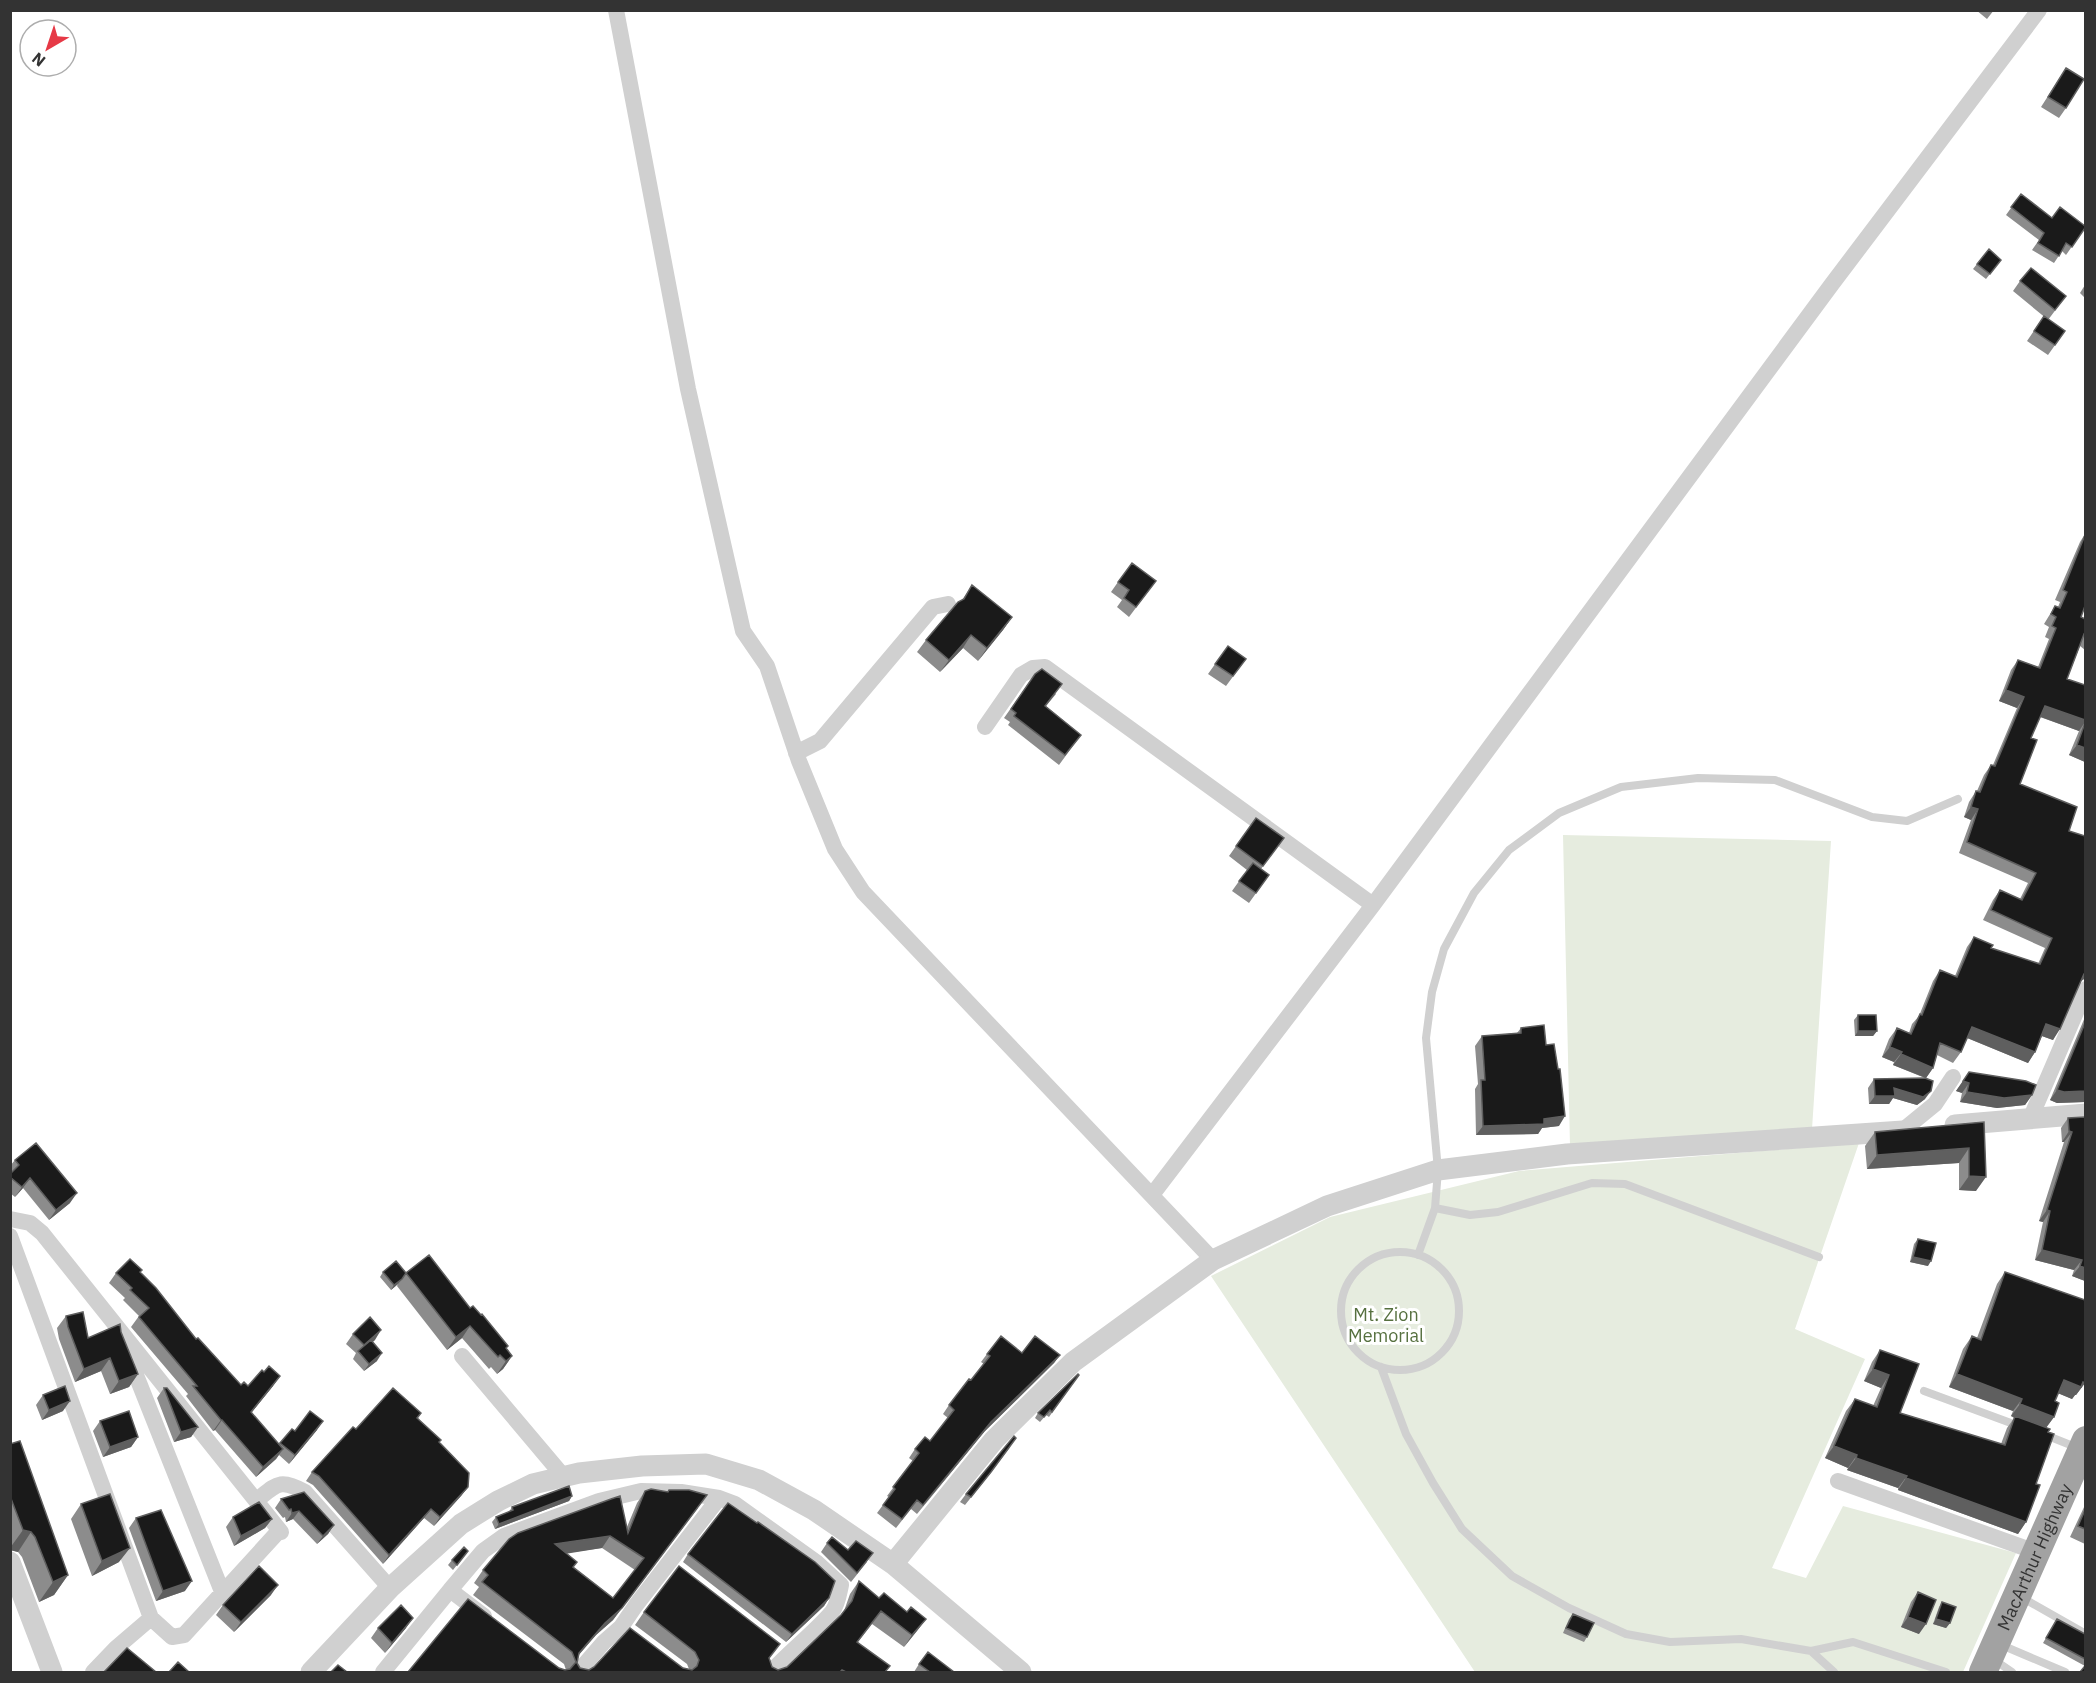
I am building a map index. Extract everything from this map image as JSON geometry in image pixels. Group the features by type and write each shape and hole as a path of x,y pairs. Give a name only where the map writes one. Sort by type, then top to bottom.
{"highway":[{"name":"MacArthur Highway","path":"1995,1661 2017,1595 2084,1444"}],"street":[{"path":"616,10 688,389 743,631 767,666 796,753 835,849 863,892 1213,1260"},
{"path":"1152,1195 1373,905 1832,284 2039,10"},
{"path":"796,753 820,741 933,607 948,604"},
{"path":"985,726 1021,675 1033,668 1045,667 1373,905"},
{"path":"2031,1118 2085,989"},
{"path":"1902,1131 1935,1104 1953,1077"},
{"path":"893,1564 994,1440 1073,1362 1213,1260 1327,1206 1438,1170 1568,1154 1902,1131 2085,1114"},
{"path":"10,1219 30,1223 42,1233 281,1532 277,1533 184,1635 172,1637 151,1618 10,1236"},
{"path":"115,1324 223,1594"},
{"path":"462,1356 564,1477"},
{"path":"311,1672 390,1588 461,1524 498,1501 533,1484 579,1473 642,1466 706,1464 759,1480 814,1510 893,1564 1022,1672"},
{"path":"1838,1481 2036,1552"},
{"path":"257,1500 276,1485 291,1484 305,1492 390,1588"},
{"path":"385,1672 483,1551 504,1536 599,1501 641,1491 681,1492 719,1498 735,1504 816,1562 841,1585 839,1598 833,1611 782,1652 771,1672"},
{"path":"578,1672 604,1642 626,1630 668,1564 719,1498"},
{"path":"10,1562 52,1672"},
{"path":"668,1564 683,1574"},
{"path":"450,1590 494,1624"},
{"path":"93,1672 116,1648 151,1618"}],"lane":[{"path":"1418,1255 1436,1208 1438,1170 1426,1038 1432,992 1444,949 1474,893 1509,850 1559,813 1621,787 1698,778 1775,780 1872,817 1907,821 1958,799"},
{"path":"1436,1208 1470,1215 1498,1212 1592,1183 1625,1184 1819,1257"},
{"path":"1399,1252 1418,1255 1431,1261 1450,1279 1459,1304 1456,1330 1451,1342 1432,1361 1407,1370 1381,1367 1358,1354 1347,1337 1341,1318 1343,1292 1348,1280 1357,1269 1379,1255 1399,1252"},
{"path":"1381,1367 1406,1434 1462,1529 1512,1576 1569,1608 1626,1634 1670,1642 1741,1639 1811,1651 1853,1642 1946,1672"},
{"path":"1924,1391 2084,1444"},
{"path":"2017,1595 2085,1634"},
{"path":"1811,1651 1834,1672"},
{"path":"1995,1661 2065,1672"}],"green space":[{"path":"1563,835 1831,841 1812,1129 1570,1146"},
{"name":"Mt. Zion Memorial","path":"1859,1143 1795,1329 1865,1359 1772,1568 1806,1578 1843,1506 2016,1553 1963,1672 1475,1672 1211,1276 1330,1217 1519,1171"}],"building":[{"path":"2066,68 2084,79 2066,108 2048,97"},
{"path":"2021,194 2052,218 2060,207 2085,226 2072,247 2066,243 2059,256 2038,243 2044,233 2011,207"},
{"path":"1989,249 2001,260 1990,274 1977,264"},
{"path":"2031,268 2066,296 2055,310 2020,281"},
{"path":"2044,316 2065,331 2055,345 2034,331"},
{"path":"2085,535 2085,606 2081,617 2085,619 2085,635 2067,679 2085,685 2085,720 2045,706 2031,738 2037,740 2020,784 2077,807 2069,831 2085,836 2085,973 2060,1029 2046,1024 2035,1052 1972,1027 1961,1052 1940,1043 1933,1068 1890,1047 1897,1028 1911,1034 1920,1014 1922,1015 1940,970 1957,977 1974,937 1993,945 1991,948 2040,964 2052,938 1991,910 2000,890 2022,900 2036,873 1967,842 1978,809 1971,807 1976,791 1980,792 1991,765 1995,766 2024,697 2006,690 2018,660 2040,668 2056,628 2052,626 2056,617 2051,614 2055,606 2060,608 2067,592 2063,590"},
{"path":"1132,563 1156,581 1136,607 1124,598 1129,590 1118,582"},
{"path":"972,585 1012,617 987,648 971,635 949,660 926,640 958,602 964,599"},
{"path":"1228,646 1246,659 1233,676 1215,664"},
{"path":"1042,669 1062,684 1045,706 1081,735 1065,755 1014,716 1016,713 1011,709 1035,674"},
{"path":"2085,723 2085,748 2077,745"},
{"path":"1256,818 1284,838 1263,866 1236,846"},
{"path":"1253,863 1269,875 1256,893 1239,881"},
{"path":"1858,1015 1876,1015 1877,1031 1858,1031"},
{"path":"2085,1023 2085,1091 2057,1090"},
{"path":"1544,1025 1546,1045 1554,1044 1558,1069 1560,1069 1565,1116 1544,1119 1544,1124 1483,1126 1481,1080 1485,1080 1482,1036 1521,1033 1521,1028"},
{"path":"1969,1072 2026,1081 2036,1085 2032,1095 2004,1098 1967,1092 1969,1083 1963,1081"},
{"path":"1925,1078 1933,1081 1931,1091 1923,1097 1894,1088 1895,1096 1875,1096 1874,1079"},
{"path":"2085,1117 2085,1268 2080,1266 2082,1260 2042,1250 2050,1211 2047,1210 2072,1132 2069,1131 2068,1118"},
{"path":"1984,1122 1986,1177 1969,1176 1969,1148 1877,1155 1875,1132"},
{"path":"36,1143 77,1193 56,1210 30,1178 22,1187 10,1177 19,1165 15,1160"},
{"path":"1918,1239 1936,1243 1931,1261 1913,1257"},
{"path":"429,1255 470,1308 473,1306 482,1314 508,1346 506,1348 512,1356 506,1361 500,1355 498,1357 470,1326 456,1337 406,1273"},
{"path":"130,1259 142,1270 140,1272 156,1288 196,1339 198,1338 241,1385 244,1382 248,1386 262,1370 264,1372 269,1366 280,1376 251,1412 283,1449 263,1467 221,1420 193,1386 197,1386 139,1317 149,1308 116,1273"},
{"path":"396,1261 406,1273 394,1285 383,1272"},
{"path":"2005,1272 2085,1300 2085,1383 2083,1382 2081,1387 2064,1380 2055,1401 2059,1403 2054,1417 2020,1404 2022,1399 1957,1374 1972,1336 1981,1340"},
{"path":"83,1312 88,1338 120,1324 138,1374 119,1381 110,1358 84,1369 66,1316"},
{"path":"370,1317 381,1330 364,1345 353,1334"},
{"path":"1001,1336 1022,1353 1035,1336 1060,1355 991,1422 923,1505 917,1500 902,1519 883,1505 895,1489 893,1487 919,1453 915,1449 925,1437 930,1441 954,1410 949,1405 990,1356 987,1354"},
{"path":"371,1340 382,1353 369,1364 358,1351"},
{"path":"1880,1350 1919,1364 1900,1413 2005,1445 2015,1416 2050,1429 2048,1432 2054,1434 2036,1484 2040,1485 2026,1522 1906,1478 1907,1476 1856,1458 1857,1455 1834,1446 1855,1399 1877,1407 1889,1375 1873,1369"},
{"path":"1078,1374 1052,1412 1050,1410 1044,1417 1038,1413"},
{"path":"65,1386 70,1401 49,1410 43,1395"},
{"path":"164,1388 167,1388 198,1427 181,1432"},
{"path":"393,1388 421,1413 417,1418 441,1440 439,1442 469,1473 468,1487 440,1517 431,1509 389,1555 319,1476 312,1472 353,1427 356,1429"},
{"path":"129,1411 138,1437 110,1447 100,1421"},
{"path":"310,1411 323,1421 295,1455 280,1443 292,1429 295,1431"},
{"path":"1014,1436 1016,1438 971,1497 966,1494"},
{"path":"20,1441 68,1575 53,1582 35,1537 31,1532 23,1530 10,1496 10,1444"},
{"path":"569,1486 572,1496 499,1524 496,1517 513,1510 512,1507"},
{"path":"651,1489 668,1492 669,1490 689,1490 707,1495 622,1608 605,1623 579,1653 577,1663 580,1668 589,1670 594,1667 630,1628 683,1668 692,1670 697,1666 699,1660 695,1652 644,1612 679,1566 780,1644 769,1658 772,1667 778,1670 787,1667 841,1615 852,1601 859,1581 879,1598 884,1593 907,1612 911,1607 926,1619 912,1635 881,1611 857,1642 890,1666 885,1672 846,1672 842,1670 840,1672 408,1672 468,1599 559,1668 570,1669 576,1662 572,1652 482,1582 488,1575 483,1570 509,1539 518,1533 620,1496 628,1533 645,1491","holes":["610,1536 644,1558 613,1598 573,1567 577,1562 555,1544"]},
{"path":"304,1492 334,1525 323,1536 299,1511 292,1513 281,1499"},
{"path":"110,1494 130,1548 102,1561 81,1504"},
{"path":"259,1502 272,1519 241,1536 233,1517"},
{"path":"728,1503 815,1562 835,1581 829,1598 792,1634 688,1554"},
{"path":"161,1510 192,1581 163,1591 136,1518"},
{"path":"2085,1510 2085,1529 2078,1526"},
{"path":"832,1537 848,1550 856,1541 873,1553 857,1573 827,1543"},
{"path":"464,1547 468,1551 457,1565 452,1560"},
{"path":"259,1566 278,1585 241,1622 223,1605"},
{"path":"1918,1592 1936,1600 1926,1624 1908,1617"},
{"path":"1942,1602 1956,1607 1950,1623 1936,1619"},
{"path":"401,1605 413,1618 392,1643 378,1628"},
{"path":"1573,1614 1594,1623 1587,1637 1566,1628"},
{"path":"2057,1619 2085,1634 2085,1659 2046,1638"},
{"path":"127,1648 156,1672 104,1672"},
{"path":"928,1652 954,1672 930,1672 919,1664"},
{"path":"178,1662 189,1672 169,1672"},
{"path":"338,1665 347,1672 331,1672"}]}
